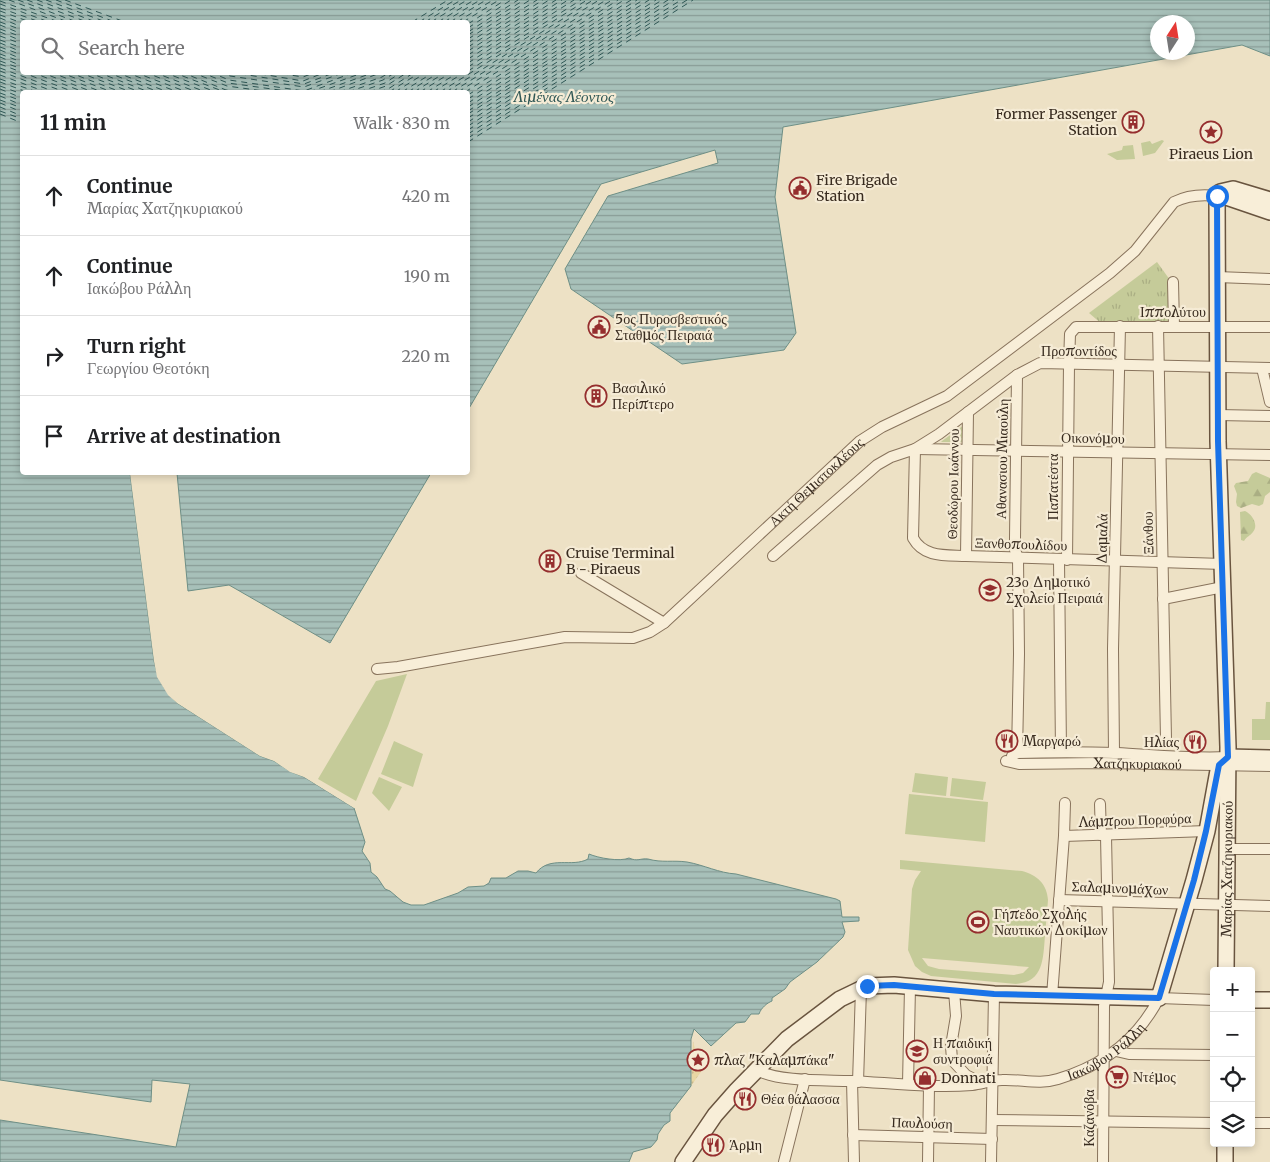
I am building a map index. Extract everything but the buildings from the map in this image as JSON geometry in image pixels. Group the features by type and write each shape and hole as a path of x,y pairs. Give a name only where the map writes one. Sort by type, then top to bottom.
{"main road":[{"path":"1218,194 1233,190 1270,200"},
{"path":"1218,194 1270,212"},
{"name":"Μαρίας Χατζηκυριακού","path":"1218,194 1218,415 1227,849 1226,967"},
{"name":"Χατζηκυριακού","path":"1225,762 1270,758"},
{"name":"Ιακώβου Ράλλη","path":"1159,998 1225,762"},
{"path":"683,1162 715,1115 801,1027 840,999 861,989 877,985 910,986 994,994 1159,998"},
{"path":"1255,1000 1270,1000"},
{"path":"1225,1147 1225,1162"}],"street":[{"name":"Ακτή Θεμιστοκλέους","path":"377,669 565,638 633,638 650,632 664,623 860,441 882,427 947,396 1102,279 1135,251 1174,202 1198,195 1218,194"},
{"path":"1217,277 1270,279"},
{"path":"1173,282 1174,326"},
{"name":"Δαμαλά","path":"1114,753 1113,649 1120,326"},
{"name":"Ξάνθου","path":"1158,326 1166,740"},
{"name":"Ιππολύτου","path":"1076,327 1270,327"},
{"name":"Παπατέστα","path":"1061,752 1063,560 1070,334 1076,327"},
{"name":"Προποντίδος","path":"916,449 1017,375 1040,363 1266,368"},
{"path":"1266,368 1270,402"},
{"name":"Αθανασιου Μιαούλη","path":"1017,375 1015,538 1015,550 1018,558 1019,654 1017,753"},
{"name":"Θεοδώρου Ιωάννου","path":"966,556 968,412"},
{"path":"1218,415 1270,416"},
{"path":"774,556 877,465 891,457 916,449"},
{"name":"Οικονόμου","path":"916,449 1270,455"},
{"name":"Ξανθοπουλίδου","path":"916,449 913,538 928,553 1063,560 1222,564"},
{"path":"581,573 664,623"},
{"path":"1163,599 1223,587"},
{"name":"Χατζηκυριακού","path":"1225,762 1020,764 1006,761 1017,753 1114,753 1196,758 1270,766"},
{"path":"1052,996 1065,803"},
{"name":"Καζανόβα","path":"1100,804 1108,900 1108,982 1104,1006 1103,1162"},
{"name":"Λάμπρου Πορφύρα","path":"1064,836 1206,831"},
{"path":"1227,849 1270,849"},
{"name":"Σαλαμινομάχων","path":"1059,900 1270,906"},
{"path":"908,1084 910,986"},
{"path":"854,1162 852,1135 861,989"},
{"path":"954,991 956,1016 951,1046 952,1060 966,1076 988,1082"},
{"path":"991,1162 992,1120 988,1082 994,994"},
{"path":"1159,998 1210,1000"},
{"name":"Ιακώβου Ράλλη","path":"757,1070 766,1075 805,1079 930,1085 988,1082 1006,1079 1031,1082 1057,1080 1104,1059 1116,1051 1140,1028 1159,998"},
{"path":"1116,1051 1129,1054 1210,1055"},
{"path":"784,1162 805,1079"},
{"path":"928,1162 930,1085"},
{"path":"992,1120 1210,1123"},
{"path":"1255,1123 1270,1123"},
{"name":"Παυλούση","path":"852,1135 992,1139"}],"green space":[{"path":"1150,141 1152,144 1164,141 1155,153 1143,156 1141,143"},
{"path":"1133,145 1135,159 1117,160 1107,154 1122,150 1123,146"},
{"path":"1157,262 1170,280 1171,323 1103,325 1089,313"},
{"path":"964,425 963,442 941,442 942,441"},
{"path":"1256,472 1270,478 1270,492 1265,496 1263,504 1259,506 1252,504 1241,508 1237,506 1237,494 1234,486 1236,483 1248,481 1252,474"},
{"path":"1245,511 1252,517 1255,529 1244,541 1241,540 1240,512"},
{"path":"407,674 388,726 356,801 318,779 376,681"},
{"path":"1266,702 1270,702 1270,740 1252,740 1252,719 1265,719"},
{"path":"394,741 423,754 413,787 381,774"},
{"path":"915,773 948,777 946,796 912,792"},
{"path":"379,777 402,787 389,811 372,793"},
{"path":"952,778 986,782 983,800 950,796"},
{"path":"909,794 988,802 985,842 905,834"},
{"name":"Γήπεδο Σχολής Ναυτικών Δοκίμων","path":"900,860 1022,871 1037,878 1046,889 1048,900 1044,952 1037,974 1032,979 1016,984 931,976 922,972 915,966 908,950 912,889 921,871 900,869","holes":["922,958 1029,967 1023,973 1014,975 939,969 928,966"]}],"sand":[{"name":"πλαζ \"Καλαμπάκα\"","path":"693,1041 695,1049 699,1054 705,1056 703,1069 691,1086"}],"water":[{"name":"Λιμένας Λέοντος","path":"0,0 1270,0 1270,56 1242,45 1195,53 1195,15 1150,15 1150,60 1158,60 783,127 775,197 796,333 784,350 682,364 571,289 565,269 608,196 718,163 715,150 601,184 470,407 470,90 20,90 20,475 130,475 154,661 162,684 177,703 260,756 274,761 291,772 304,777 354,808 365,842 362,851 370,863 371,872 385,889 403,902 411,905 424,905 458,893 468,887 484,886 489,883 491,878 506,878 518,871 536,873 548,864 582,861 588,859 589,854 615,860 629,858 635,860 648,859 693,863 836,899 840,901 842,917 859,917 859,921 842,922 845,932 843,937 817,962 772,998 772,1001 764,1006 759,1014 751,1014 745,1022 736,1023 711,1046 694,1029 691,1039 691,1086 670,1113 670,1121 664,1125 658,1134 657,1140 651,1147 633,1152 629,1162 0,1162 0,1120 176,1147 190,1084 152,1080 151,1102 0,1080"},
{"path":"177,475 430,475 330,643 229,585 188,591"}],"pier":[{"path":"130,475 133,475 157,661 160,676 165,686 179,701 250,747 292,770 305,774 355,805 354,808 304,777 290,772 274,761 260,756 177,703 168,695 157,677"}],"ferry route":[{"path":"9,0 63,20"},
{"path":"18,0 72,20"},
{"path":"27,0 82,20"},
{"path":"37,0 91,20"},
{"path":"46,0 101,20"},
{"path":"56,0 110,20"},
{"path":"65,0 120,20"},
{"path":"415,20 448,0"},
{"path":"422,20 455,0"},
{"path":"428,20 461,0"},
{"path":"434,20 467,0"},
{"path":"441,20 474,0"},
{"path":"447,20 480,0"},
{"path":"453,20 486,0"},
{"path":"460,20 493,0"},
{"path":"466,20 499,0"},
{"path":"470,23 505,0"},
{"path":"470,27 511,0"},
{"path":"470,31 518,0"},
{"path":"470,34 524,0"},
{"path":"470,38 530,0"},
{"path":"470,42 537,0"},
{"path":"470,46 543,0"},
{"path":"470,50 549,0"},
{"path":"470,54 556,0"},
{"path":"470,58 562,0"},
{"path":"470,62 568,0"},
{"path":"470,66 574,0"},
{"path":"470,70 581,0"},
{"path":"470,73 587,0"},
{"path":"449,90 593,0"},
{"path":"455,90 599,0"},
{"path":"461,90 606,0"},
{"path":"468,90 612,0"},
{"path":"470,94 618,0"},
{"path":"470,98 624,0"},
{"path":"470,102 631,0"},
{"path":"470,106 637,0"},
{"path":"470,110 643,0"},
{"path":"470,113 649,0"},
{"path":"470,117 656,0"},
{"path":"470,121 662,0"},
{"path":"470,125 668,0"},
{"path":"470,129 674,0"},
{"path":"470,133 681,0"},
{"path":"470,137 687,0"},
{"path":"470,141 693,0"},
{"path":"0,1 53,20"},
{"path":"0,4 44,20"},
{"path":"0,8 34,20"},
{"path":"0,11 25,20"},
{"path":"0,15 20,22"},
{"path":"0,18 20,26"},
{"path":"0,22 20,29"},
{"path":"0,25 20,33"},
{"path":"0,29 20,36"},
{"path":"0,32 20,40"},
{"path":"0,36 20,43"},
{"path":"0,40 20,47"},
{"path":"0,43 20,51"},
{"path":"0,47 20,54"},
{"path":"0,50 20,58"},
{"path":"0,54 20,61"},
{"path":"0,57 20,65"},
{"path":"0,61 20,68"},
{"path":"0,64 20,72"},
{"path":"0,68 60,90"},
{"path":"0,71 50,90"},
{"path":"0,75 41,90"},
{"path":"29,75 69,90"},
{"path":"39,75 79,90"},
{"path":"48,75 88,90"},
{"path":"58,75 97,90"},
{"path":"67,75 107,90"},
{"path":"76,75 116,90"},
{"path":"86,75 126,90"},
{"path":"95,75 135,90"},
{"path":"105,75 144,90"},
{"path":"114,75 154,90"},
{"path":"123,75 163,90"},
{"path":"133,75 173,90"},
{"path":"142,75 182,90"},
{"path":"152,75 192,90"},
{"path":"161,75 201,90"},
{"path":"171,75 211,90"},
{"path":"180,75 220,90"},
{"path":"188,75 226,90"},
{"path":"199,75 227,86 256,90"},
{"path":"208,75 228,83 279,90"},
{"path":"217,75 229,80 297,90"},
{"path":"227,75 304,87 337,75"},
{"path":"248,75 304,84 328,75"},
{"path":"267,75 303,81 318,75"},
{"path":"290,75 303,77 308,75"},
{"path":"307,90 347,75"},
{"path":"315,90 357,75"},
{"path":"325,90 367,75"},
{"path":"334,90 375,75"},
{"path":"345,90 385,75"},
{"path":"354,90 383,80 391,75"},
{"path":"365,90 385,83 397,75"},
{"path":"375,90 386,86 403,75"},
{"path":"385,90 410,75"},
{"path":"392,90 416,75"},
{"path":"398,90 422,75"},
{"path":"405,90 429,75"},
{"path":"411,90 435,75"},
{"path":"417,90 441,75"},
{"path":"423,90 447,75"},
{"path":"430,90 454,75"},
{"path":"436,90 460,75"},
{"path":"443,90 467,75"},
{"path":"0,79 31,90"},
{"path":"0,82 22,90"},
{"path":"0,86 20,93"},
{"path":"0,89 20,97"},
{"path":"0,93 20,100"},
{"path":"0,96 20,104"},
{"path":"0,100 20,107"},
{"path":"0,103 20,111"},
{"path":"0,107 20,115"},
{"path":"0,111 20,118"},
{"path":"0,114 20,122"}],"place":[{"name":"Former Passenger Station","path":"1133,122"},
{"name":"Piraeus Lion","path":"1211,132"},
{"name":"Fire Brigade Station","path":"800,188"},
{"name":"5ος Πυροσβεστικός Σταθμός Πειραιά","path":"599,327"},
{"name":"Βασιλικό Περίπτερο","path":"596,396"},
{"name":"Cruise Terminal B - Piraeus","path":"550,561"},
{"name":"23ο Δημοτικό Σχολείο Πειραιά","path":"990,590"},
{"name":"Μαργαρώ","path":"1007,741"},
{"name":"Ηλίας","path":"1195,742"},
{"name":"Γήπεδο Σχολής Ναυτικών Δοκίμων","path":"978,922"},
{"name":"Η παιδική συντροφιά","path":"917,1051"},
{"name":"πλαζ \"Καλαμπάκα\"","path":"698,1060"},
{"name":"Ντέμος","path":"1117,1077"},
{"name":"Donnati","path":"925,1078"},
{"name":"Θέα θάλασσα","path":"745,1099"},
{"name":"Άρμη","path":"713,1145"}],"route":[{"path":"867,986 894,985 994,994 1159,998 1194,880 1219,765 1228,757 1218,441 1217,196"}]}
